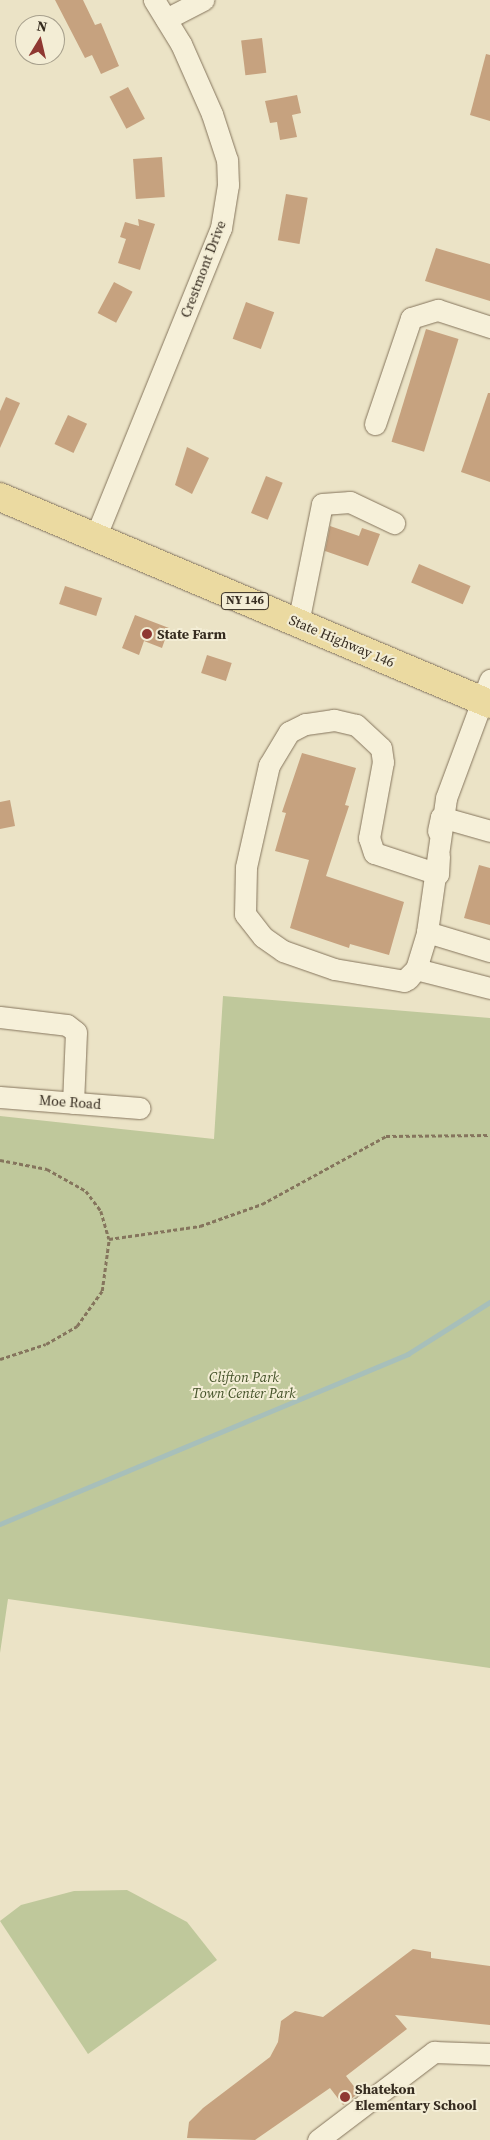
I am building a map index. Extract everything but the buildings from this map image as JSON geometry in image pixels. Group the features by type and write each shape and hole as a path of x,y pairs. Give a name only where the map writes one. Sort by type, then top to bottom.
{"main road":[{"name":"State Highway 146","path":"0,497 298,623 488,695"}],"street":[{"name":"Crestmont Drive","path":"95,538 221,228 228,185 228,160 212,114 166,19 154,0"},
{"path":"166,19 203,0"},
{"path":"375,424 411,318 438,310 490,327"},
{"path":"298,623 322,504 350,502 394,523"},
{"path":"410,975 427,932 438,874 440,824 488,695"},
{"path":"438,874 370,848 384,762 374,737 356,725 334,720 305,724 289,732 270,765 246,867 245,914 262,937 283,951 334,969 410,975 490,988"},
{"path":"440,824 490,831"},
{"path":"427,932 490,951"},
{"path":"0,1017 67,1024 76,1032 73,1103"},
{"name":"Moe Road","path":"0,1097 140,1108"},
{"path":"318,2140 434,2052 490,2054"}],"path":[{"path":"108,1239 200,1226 262,1204 386,1136 490,1135"},
{"path":"0,1160 47,1169 86,1191 101,1211 108,1239 102,1291 77,1326 46,1344 0,1359"}],"green space":[{"name":"Clifton Park Town Center Park","path":"223,996 490,1018 490,1668 8,1599 0,1653 0,1116 214,1139"},
{"path":"127,1890 187,1922 217,1960 88,2054 0,1921 21,1905 74,1891"}],"waterway":[{"path":"0,1524 408,1354 490,1302"}],"place":[{"name":"State Farm","path":"147,634"},
{"name":"Shatekon Elementary School","path":"345,2097"}]}
